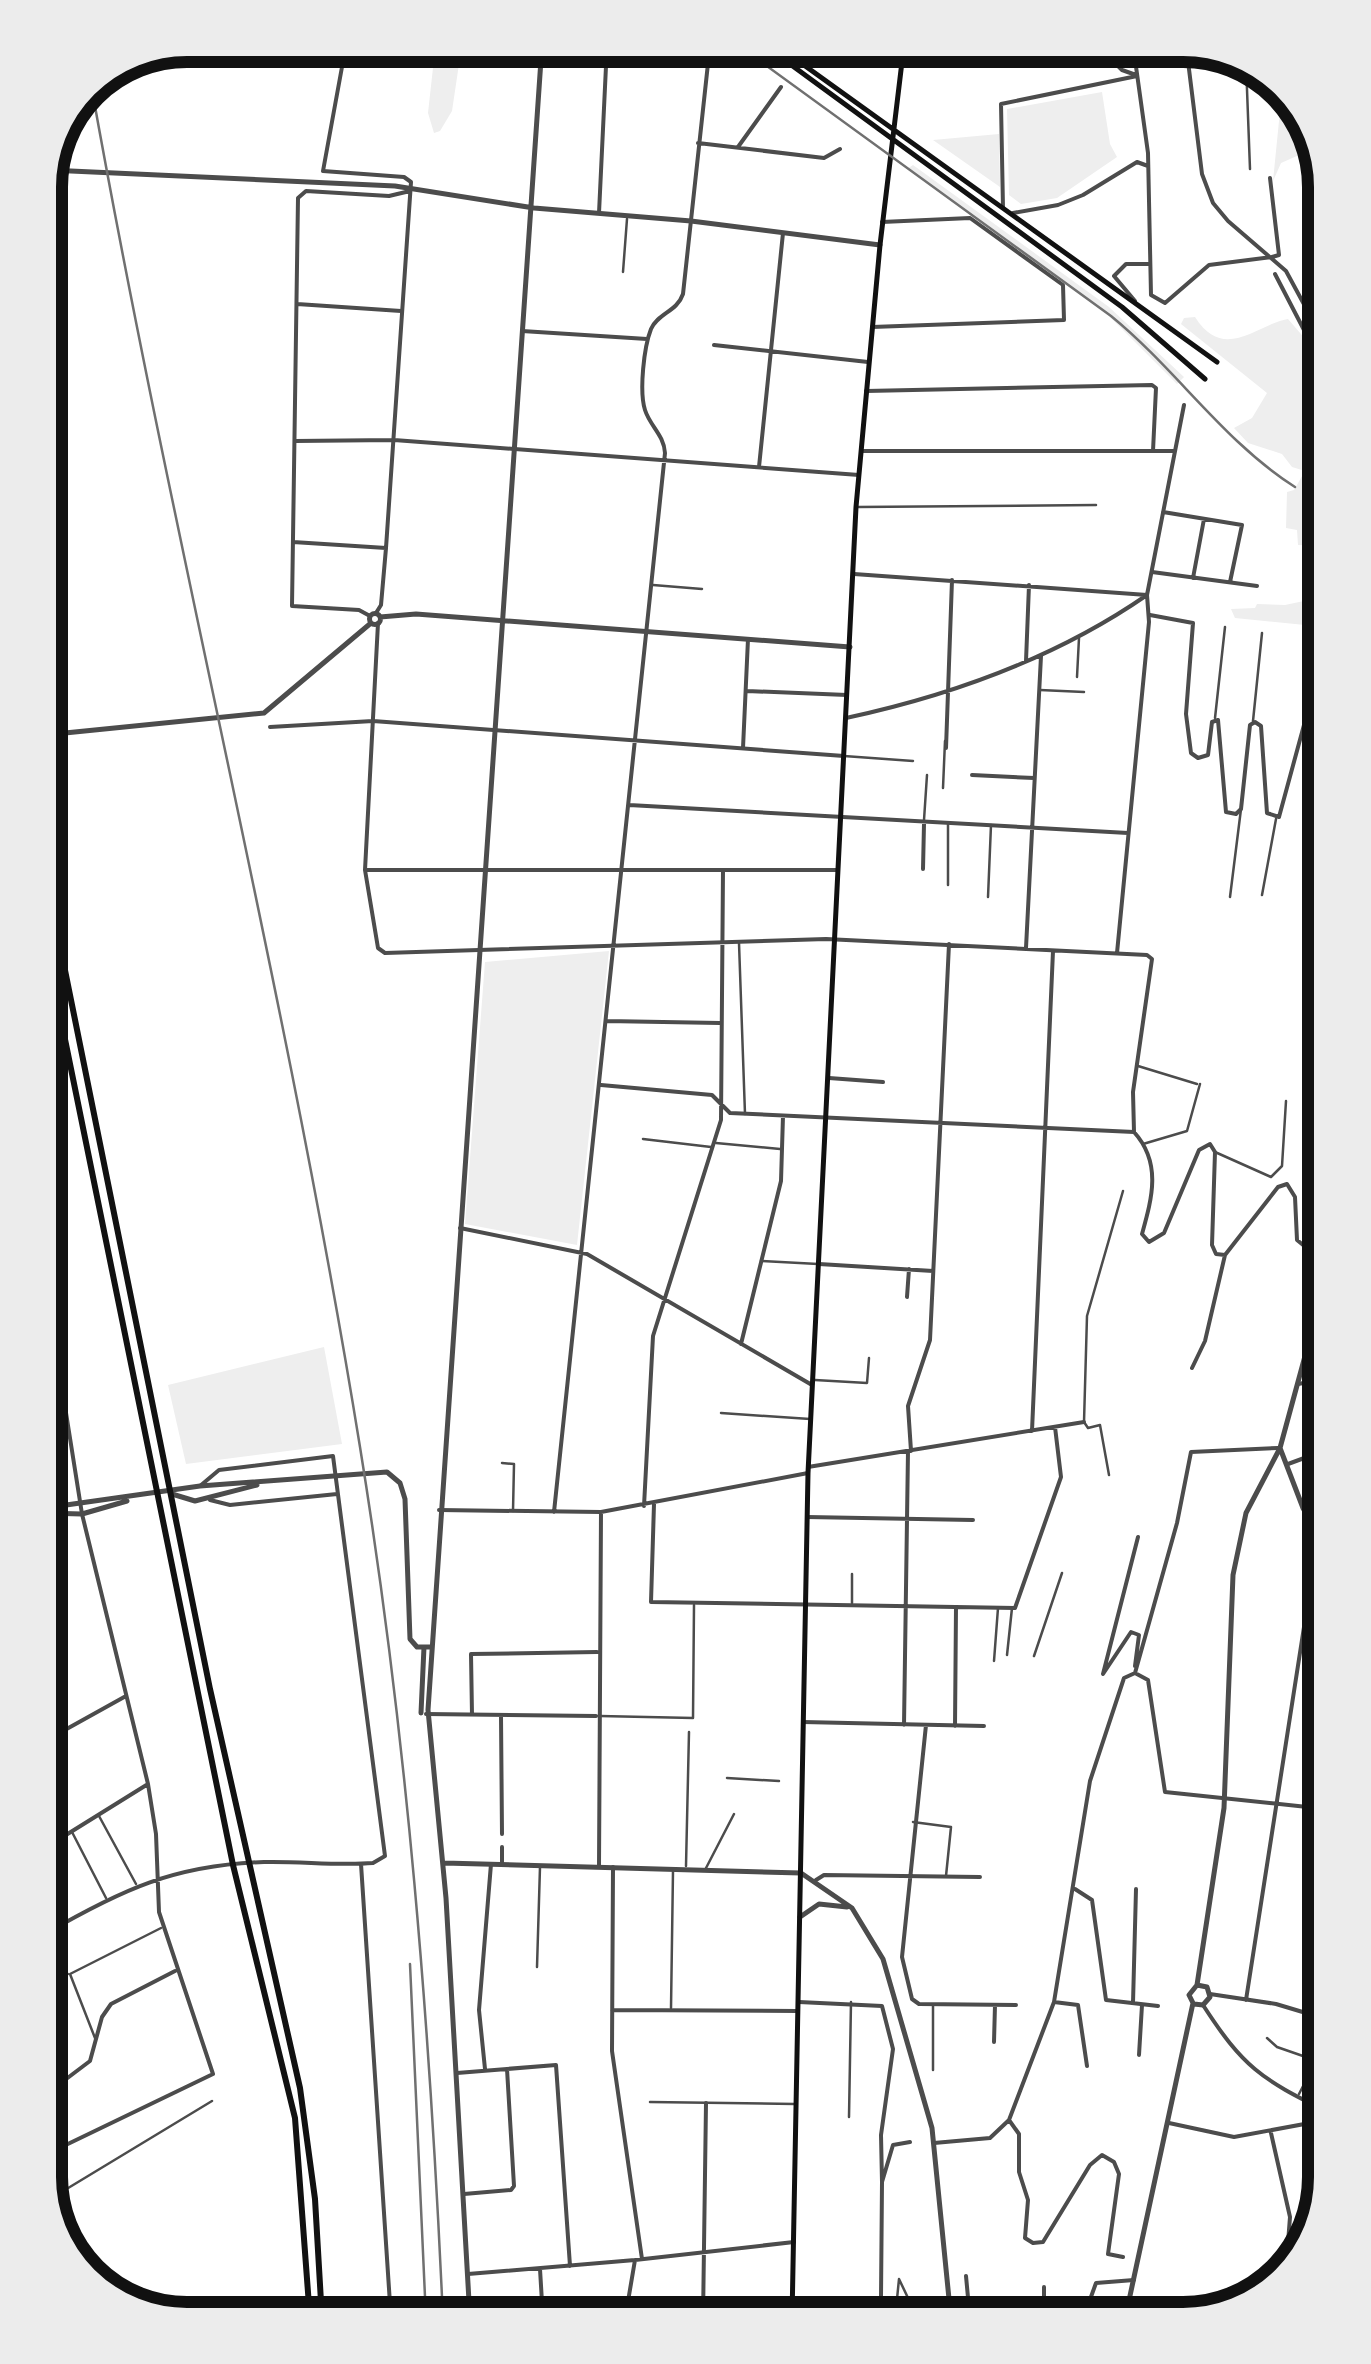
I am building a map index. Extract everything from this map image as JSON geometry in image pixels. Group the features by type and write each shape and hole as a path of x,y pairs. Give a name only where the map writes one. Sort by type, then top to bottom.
{"main road":[{"path":"788,63 1122,307 1205,379"},
{"path":"800,63 1217,362"},
{"path":"793,2300 808,1470 856,507 882,222 901,63"},
{"path":"63,959 153,1408 306,2126 316,2199 321,2301"},
{"path":"63,1029 233,1866 295,2118 309,2301"}],"street":[{"path":"63,733 254,716 272,710 375,618 381,605 411,182 404,177 323,171 343,62"},
{"path":"469,2301 444,1863 425,1714 541,62"},
{"path":"598,213 605,62"},
{"path":"554,1512 664,462 664,442 643,400 649,340 656,320 676,308 683,294 708,63"},
{"path":"1115,63 1138,76"},
{"path":"1136,63 1148,166 1151,296 1165,302 1209,266 1278,256 1270,178"},
{"path":"1189,63 1206,188 1228,221 1272,257 1293,282 1308,311"},
{"path":"1003,208 1001,104 1138,76"},
{"path":"738,146 780,86"},
{"path":"698,143 824,158 840,149"},
{"path":"1304,156 1308,196"},
{"path":"1013,213 1058,205 1137,162 1148,166"},
{"path":"64,171 394,186 531,208 880,245"},
{"path":"410,191 389,196 306,190 298,198 292,606 359,610 375,618 502,620 850,646"},
{"path":"872,327 1064,320 1062,285 970,218 882,222"},
{"path":"758,468 783,234"},
{"path":"1139,304 1114,276 1126,264 1149,264"},
{"path":"1275,274 1308,337"},
{"path":"297,304 402,310"},
{"path":"522,331 649,340"},
{"path":"714,345 868,362"},
{"path":"866,391 1152,386 1156,392 1153,451"},
{"path":"1116,953 1150,615 1148,595 1184,405"},
{"path":"294,440 394,440 859,476"},
{"path":"861,450 1175,451"},
{"path":"1164,512 1242,524 1230,582"},
{"path":"1192,578 1204,518"},
{"path":"293,542 386,548"},
{"path":"1152,572 1257,586"},
{"path":"854,574 1148,595"},
{"path":"946,748 952,580"},
{"path":"1026,662 1029,586"},
{"path":"846,718 945,696 1040,656 1148,595"},
{"path":"1150,615 1193,623 1186,714 1195,757 1208,755 1216,718"},
{"path":"375,618 364,870 378,948 385,953 835,940 1116,953 1152,959 1137,1066 1134,1132 1144,1144 1153,1176 1142,1234 1149,1242 1164,1233 1201,1146 1210,1144 1216,1152 1212,1245 1216,1254 1224,1255"},
{"path":"743,748 748,639"},
{"path":"1026,948 1040,656"},
{"path":"746,690 847,696"},
{"path":"1216,718 1220,722 1223,808 1236,814 1242,809 1253,722 1261,726 1268,813 1276,819 1304,725 1308,728 1308,821"},
{"path":"270,727 373,721 844,756"},
{"path":"972,774 1034,778"},
{"path":"628,805 1128,833"},
{"path":"923,869 924,822"},
{"path":"364,870 838,870"},
{"path":"644,1506 654,1336 715,1145 721,1104 723,870"},
{"path":"904,1725 908,1406 930,1340 949,944"},
{"path":"1032,1431 1054,950"},
{"path":"606,1021 720,1023"},
{"path":"829,1078 883,1082"},
{"path":"600,1085 712,1095 730,1113 1134,1132"},
{"path":"741,1344 780,1181 782,1116"},
{"path":"1192,1368 1205,1340 1224,1255 1278,1187 1288,1184 1295,1197 1297,1240 1308,1250"},
{"path":"460,1228 581,1251 813,1383"},
{"path":"819,1264 932,1270"},
{"path":"907,1297 909,1269"},
{"path":"1131,2302 1193,2004 1190,1992 1197,1985 1224,1800 1234,1576 1246,1513 1280,1448 1308,1346"},
{"path":"1298,1384 1308,1382"},
{"path":"62,1390 82,1514 148,1784 162,1928 213,2074 62,2147"},
{"path":"440,1510 600,1512 644,1506 808,1470 1084,1422"},
{"path":"654,1504 652,1602 1012,1608 1061,1477 1056,1427"},
{"path":"934,2143 983,2141 1009,2120 1054,2002 1090,1781 1122,1681 1134,1673 1178,1524 1192,1452 1280,1448"},
{"path":"1280,1448 1308,1517"},
{"path":"62,1924 106,1898 159,1876 250,1863 361,1864 383,1859 387,1849 333,1456 218,1470 200,1486"},
{"path":"1288,1464 1308,1457"},
{"path":"62,1507 200,1486 260,1484 373,1470 394,1476 406,1499 408,1631 412,1644 428,1647"},
{"path":"171,1493 188,1502 210,1500 260,1484"},
{"path":"210,1500 230,1505 337,1494"},
{"path":"62,1512 82,1514 129,1499"},
{"path":"598,1867 600,1512"},
{"path":"807,1516 972,1520"},
{"path":"1134,1673 1140,1639 1131,1632 1103,1674 1138,1537"},
{"path":"1246,2000 1308,1606"},
{"path":"954,1726 956,1607"},
{"path":"468,1716 471,1654 598,1652"},
{"path":"1134,1673 1148,1680 1165,1792 1308,1807"},
{"path":"62,1731 126,1696"},
{"path":"425,1714 598,1716"},
{"path":"502,1716 502,1834"},
{"path":"804,1722 984,1726"},
{"path":"926,1725 913,1822 903,1966 912,1999 933,2004 1016,2005"},
{"path":"62,1837 148,1784"},
{"path":"502,1847 502,1864"},
{"path":"444,1863 802,1873 852,1908 883,1959 934,2143 948,2302"},
{"path":"361,1864 390,2301"},
{"path":"485,2071 479,2010 491,1864"},
{"path":"613,1867 612,2050 638,2259 629,2301"},
{"path":"816,1880 824,1875 980,1877"},
{"path":"1074,1888 1092,1900 1106,2000 1158,2006"},
{"path":"1132,2003 1136,1888"},
{"path":"800,1917 827,1902 852,1908"},
{"path":"62,2083 90,2061 102,2017 111,2004 176,1970"},
{"path":"1197,1985 1210,1994 1308,2014"},
{"path":"1203,2006 1210,1994"},
{"path":"793,2300 878,2300 881,2135 893,2049 882,2006 799,2002"},
{"path":"1054,2002 1078,2005 1087,2066"},
{"path":"994,2042 995,2004"},
{"path":"1139,2055 1142,2004"},
{"path":"1193,2004 1203,2006 1235,2055 1308,2102"},
{"path":"612,2010 799,2012"},
{"path":"457,2073 556,2066 570,2266"},
{"path":"464,2194 514,2186 507,2069"},
{"path":"702,2302 706,2103"},
{"path":"1009,2120 1019,2134 1019,2172 1028,2200 1025,2238 1042,2242 1090,2164 1102,2155 1114,2162 1120,2174 1108,2254 1123,2258"},
{"path":"1166,2122 1234,2138 1308,2124"},
{"path":"1271,2133 1290,2217 1288,2246"},
{"path":"882,2182 893,2145 910,2142"},
{"path":"468,2274 794,2242"},
{"path":"540,2268 542,2301"},
{"path":"966,2276 968,2302"},
{"path":"1089,2302 1096,2283 1134,2280"},
{"path":"1044,2287 1044,2302"}],"lane":[{"path":"1247,79 1250,169"},
{"path":"623,272 627,216"},
{"path":"856,507 1096,506"},
{"path":"652,584 702,589"},
{"path":"1216,718 1226,627"},
{"path":"1253,722 1262,632"},
{"path":"1077,677 1079,635"},
{"path":"1039,690 1084,692"},
{"path":"1304,725 1308,692"},
{"path":"942,788 942,746 946,740"},
{"path":"844,756 912,761"},
{"path":"924,822 927,775"},
{"path":"1230,897 1242,809"},
{"path":"1262,895 1276,819"},
{"path":"948,823 948,885"},
{"path":"988,897 992,826"},
{"path":"739,942 745,1114"},
{"path":"1137,1066 1199,1084 1187,1130 1144,1144"},
{"path":"1216,1152 1271,1176 1282,1166 1286,1101"},
{"path":"644,1139 782,1149"},
{"path":"1109,1475 1100,1426 1088,1428 1084,1422 1088,1316 1123,1191"},
{"path":"761,1260 819,1264"},
{"path":"813,1383 867,1384 869,1358"},
{"path":"722,1414 812,1419"},
{"path":"502,1463 514,1464 513,1512"},
{"path":"1034,1656 1062,1572"},
{"path":"852,1574 852,1606"},
{"path":"598,1716 693,1718 694,1603"},
{"path":"994,1661 998,1608"},
{"path":"1007,1656 1012,1608"},
{"path":"686,1870 689,1732"},
{"path":"726,1778 779,1781"},
{"path":"793,1781 803,1780"},
{"path":"98,1814 136,1884"},
{"path":"704,1870 734,1814"},
{"path":"913,1822 951,1827 946,1876"},
{"path":"71,1831 106,1898"},
{"path":"538,1966 540,1866"},
{"path":"670,2010 673,1869"},
{"path":"62,1977 162,1928"},
{"path":"70,1974 96,2042"},
{"path":"849,2116 851,2002"},
{"path":"932,2070 933,2004"},
{"path":"1267,2038 1277,2047 1308,2057"},
{"path":"1297,2097 1308,2075"},
{"path":"64,2191 212,2100"},
{"path":"650,2102 797,2104"},
{"path":"897,2302 899,2279 910,2302"}],"shaded area":[{"path":"444,62 459,64 452,111 440,131 434,133 428,113 433,68"},
{"path":"1102,92 1110,144 1117,157 1057,198 1021,204 1009,195 1007,109"},
{"path":"1280,108 1296,132 1299,155 1281,163 1273,181"},
{"path":"999,134 1000,187 933,140"},
{"path":"913,165 1109,307 1184,377 1177,384 1108,315 907,169"},
{"path":"1195,317 1206,330 1229,339 1288,319 1308,342 1308,545 1298,545 1297,530 1286,528 1287,492 1294,490 1305,471 1292,467 1282,454 1248,443 1234,428 1252,418 1267,393 1181,324 1184,318"},
{"path":"1308,600 1308,625 1235,618 1231,609 1255,608 1257,604 1285,605"},
{"path":"609,951 577,1245 465,1224 485,962"},
{"path":"324,1347 342,1444 186,1464 168,1385"}],"tram line":[{"path":"762,63 1111,316 1245,448 1295,487"}],"railway":[{"path":"95,104 298,1105 360,1447 391,1664 414,1882 442,2301"},
{"path":"410,1964 425,2301"}]}
